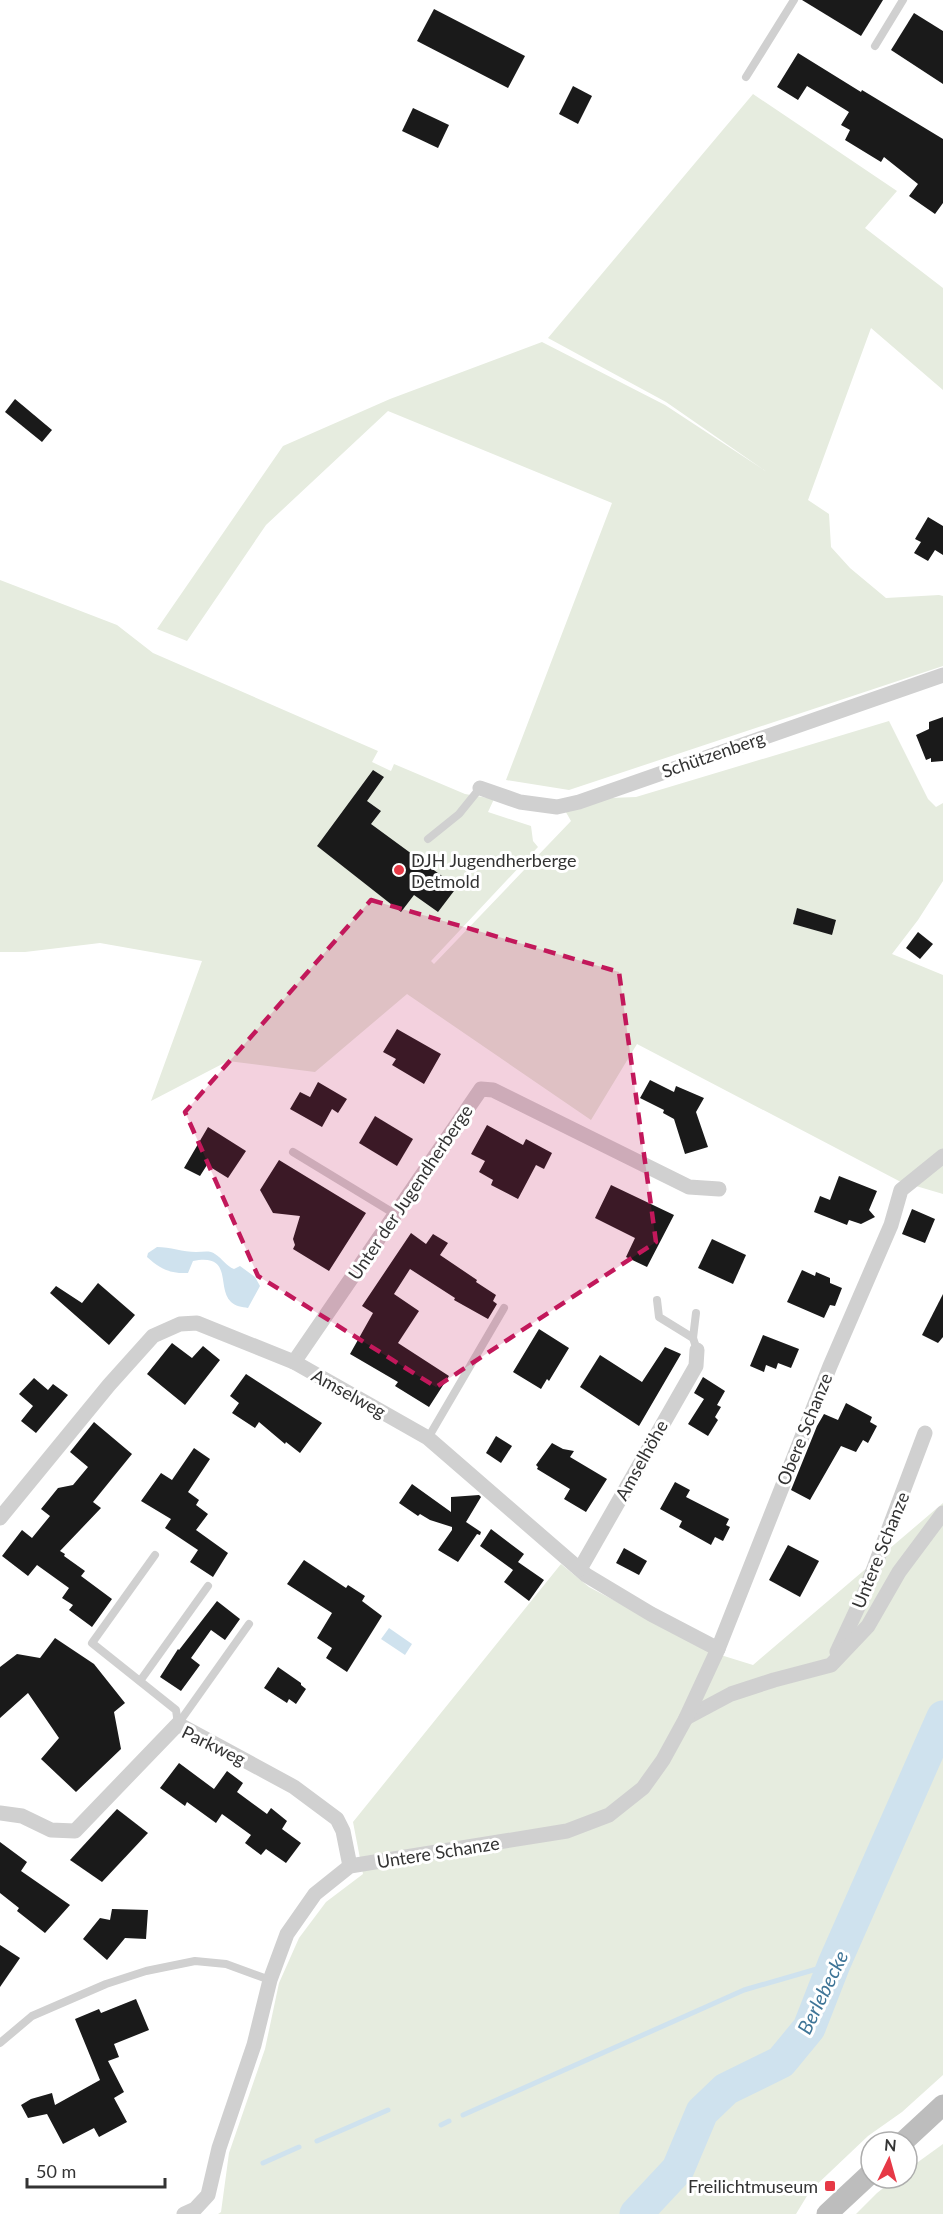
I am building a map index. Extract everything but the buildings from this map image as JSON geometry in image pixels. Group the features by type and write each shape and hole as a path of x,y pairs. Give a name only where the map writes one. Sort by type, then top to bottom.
{"main road":[{"path":"916,2130 943,2105"},
{"path":"827,2214 859,2184"}],"street":[{"name":"Schützenberg","path":"480,789 520,802 557,807 943,675"},
{"name":"Unter der Jugendherberge","path":"294,1362 481,1089 493,1090 689,1187 719,1189"},
{"name":"Obere Schanze","path":"686,1718 718,1649 826,1376 891,1225 901,1190 943,1156"},
{"name":"Amselweg","path":"0,1518 109,1384 153,1336 180,1324 197,1323 294,1362 429,1438 605,1588 718,1649"},
{"name":"Amselhöhe","path":"580,1569 696,1366 695,1344"},
{"name":"Untere Schanze","path":"831,1665 865,1592 925,1433"},
{"name":"Untere Schanze","path":"831,1665 868,1626 899,1572 943,1513"},
{"path":"686,1718 731,1694 831,1665"},
{"name":"Untere Schanze","path":"184,2214 195,2209 208,2195 219,2148 254,2045 270,1980 287,1934 315,1894 350,1866 567,1831 609,1815 643,1788 663,1760 686,1718"},
{"name":"Parkweg","path":"0,1813 21,1816 51,1830 75,1831 178,1724 294,1787 337,1819 343,1831 350,1866"}],"lane":[{"path":"746,77 794,0"},
{"path":"875,46 903,0"},
{"path":"429,839 459,814 480,789"},
{"path":"293,1152 395,1214"},
{"path":"657,1300 659,1317 695,1344"},
{"path":"429,1438 504,1308"},
{"path":"695,1344 696,1313"},
{"path":"155,1555 92,1643 176,1710 178,1724"},
{"path":"140,1682 208,1586"},
{"path":"178,1724 249,1624"},
{"path":"0,2043 32,2016 106,1984 146,1971 195,1961 225,1964 270,1980"}],"highlighted area":[{"path":"371,900 619,972 656,1242 436,1387 258,1276 185,1112"}],"shaded area":[{"path":"753,94 897,191 865,228 943,288 943,390 871,328 808,500 829,514 831,547 850,568 886,598 943,596 943,666 569,790 506,780 612,503 388,411 266,525 187,641 157,629 283,446 390,399 542,342 665,405 767,472 666,402 548,338"},
{"path":"0,580 117,625 153,653 378,751 372,762 391,771 394,764 465,794 494,799 488,812 531,826 533,841 538,847 431,961 434,964 571,821 559,800 636,797 889,721 928,799 936,807 943,803 943,881 918,920 892,954 943,975 943,1194 899,1181 637,1044 591,1120 407,994 315,1072 228,1061 151,1101 202,961 100,943 25,952 0,952"},
{"path":"943,1503 943,2075 902,2112 876,2130 859,2130 859,2145 810,2191 796,2214 218,2214 221,2212 229,2153 265,2049 279,1983 299,1938 326,1902 363,1874 353,1822 561,1564 589,1587 711,1652 753,1665"},
{"path":"943,2144 943,2214 856,2214 881,2190 919,2190 919,2161"}],"water":[{"path":"157,1247 213,1253 231,1268 240,1266 255,1277 260,1286 248,1308 237,1305 227,1296 222,1273 214,1262 193,1261 188,1273 171,1272 156,1265 147,1257 148,1253"},
{"path":"389,1628 412,1644 405,1655 381,1639"}],"waterway":[{"name":"Berlebecke","path":"636,2214 678,2169 702,2112 726,2089 781,2062 809,2028 834,1964 943,1717"},
{"path":"463,2115 744,1990 834,1964"},
{"path":"317,2141 388,2110"},
{"path":"441,2125 449,2121"},
{"path":"263,2163 299,2147"}],"place":[{"name":"DJH Jugendherberge Detmold","path":"399,870"},
{"name":"Freilichtmuseum","path":"830,2186"}]}
